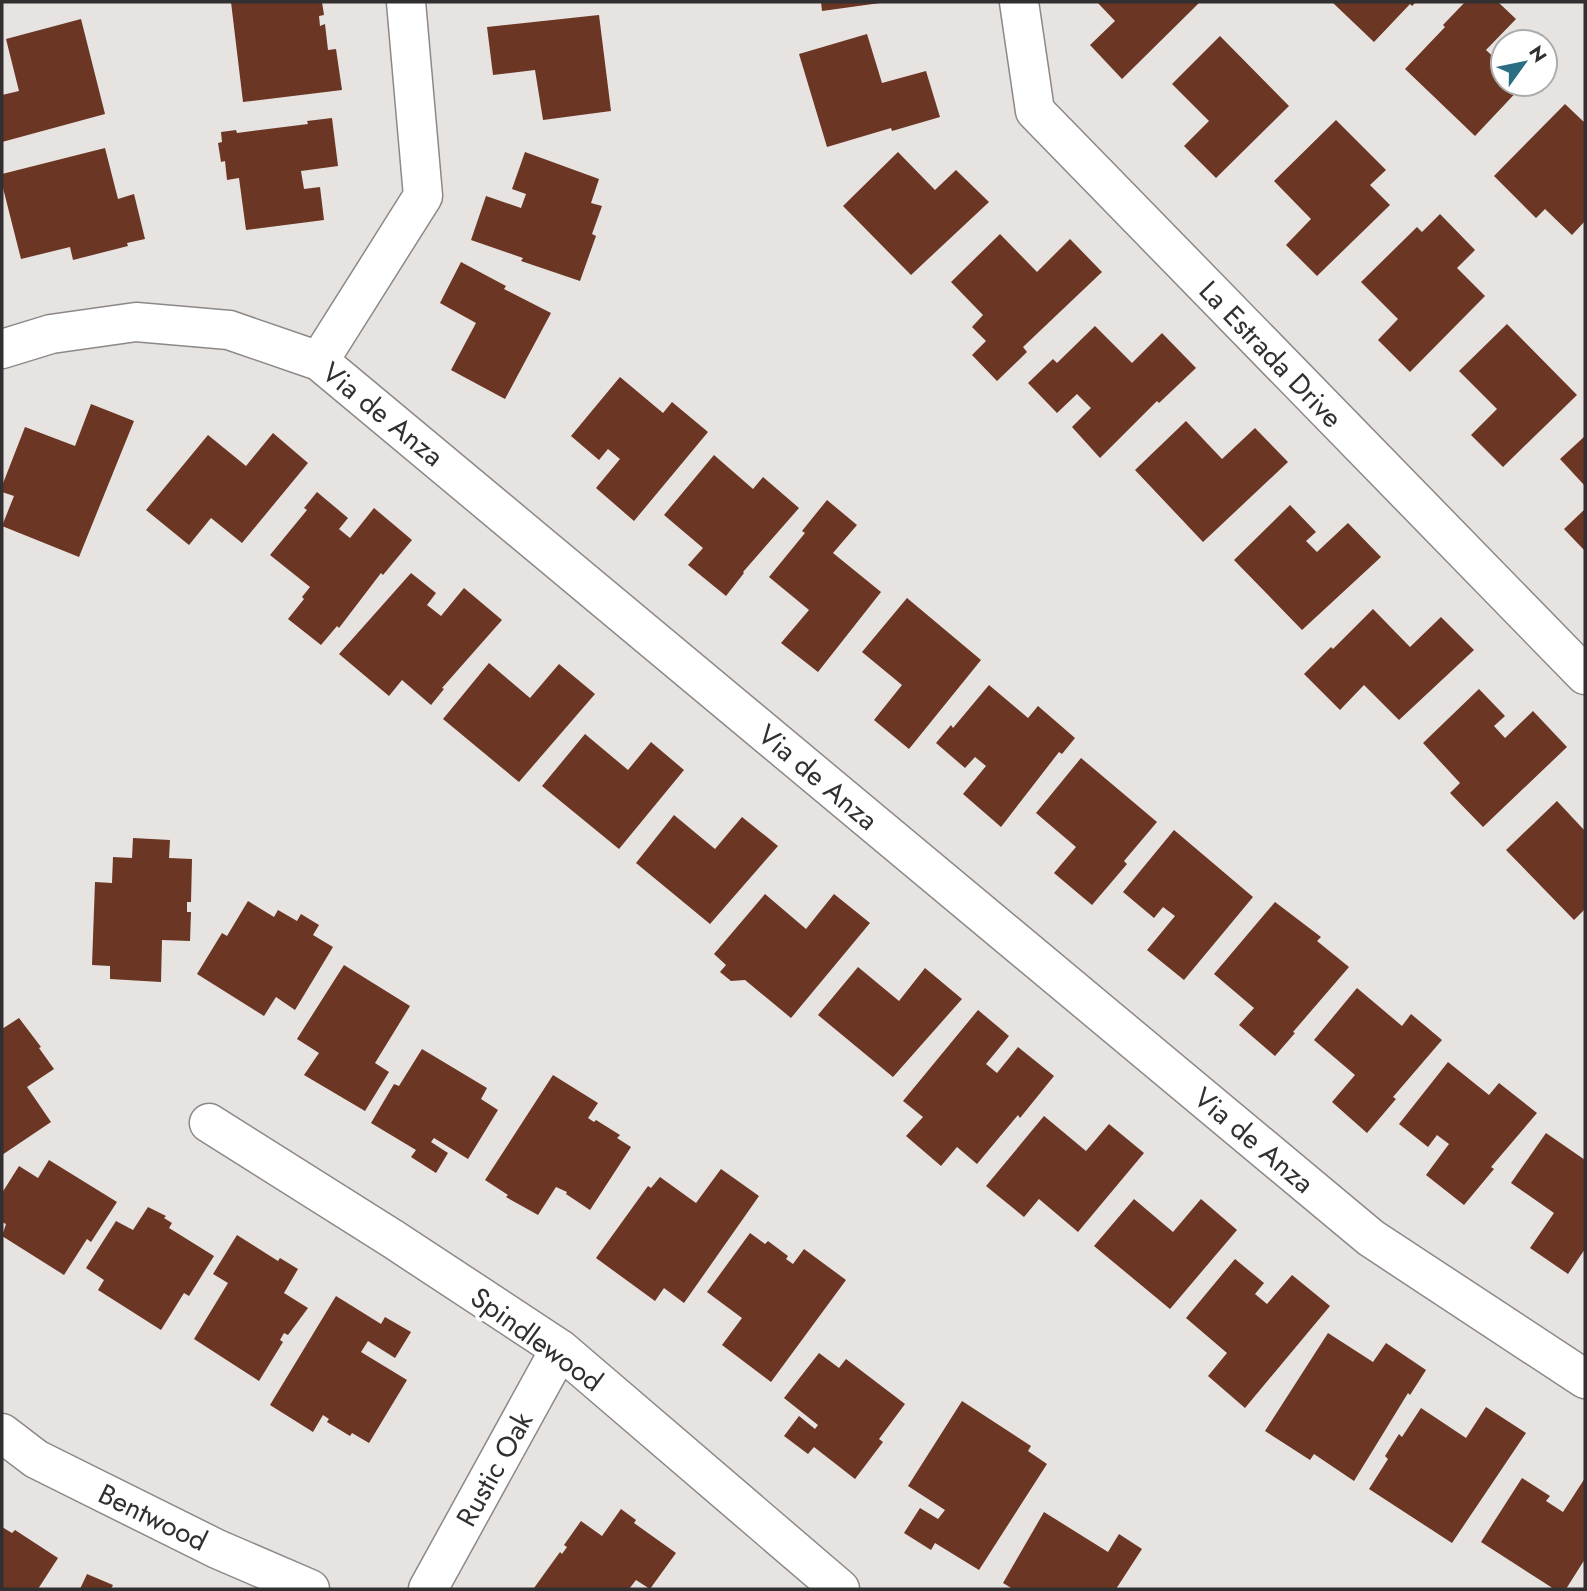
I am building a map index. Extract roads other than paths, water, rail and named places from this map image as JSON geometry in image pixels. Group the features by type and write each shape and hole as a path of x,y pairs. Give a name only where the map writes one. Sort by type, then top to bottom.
{"street":[{"path":"319,361 423,196 406,2"},
{"name":"La Estrada Drive","path":"1019,2 1035,111 1585,675"},
{"name":"Via de Anza","path":"2,349 51,334 136,322 229,330 319,361 1371,1238 1585,1379"},
{"name":"Spindlewood","path":"209,1124 393,1239 560,1349 840,1589"},
{"name":"Rustic Oak","path":"428,1589 560,1349"},
{"name":"Bentwood","path":"2,1433 36,1459 217,1549 310,1589"}]}
